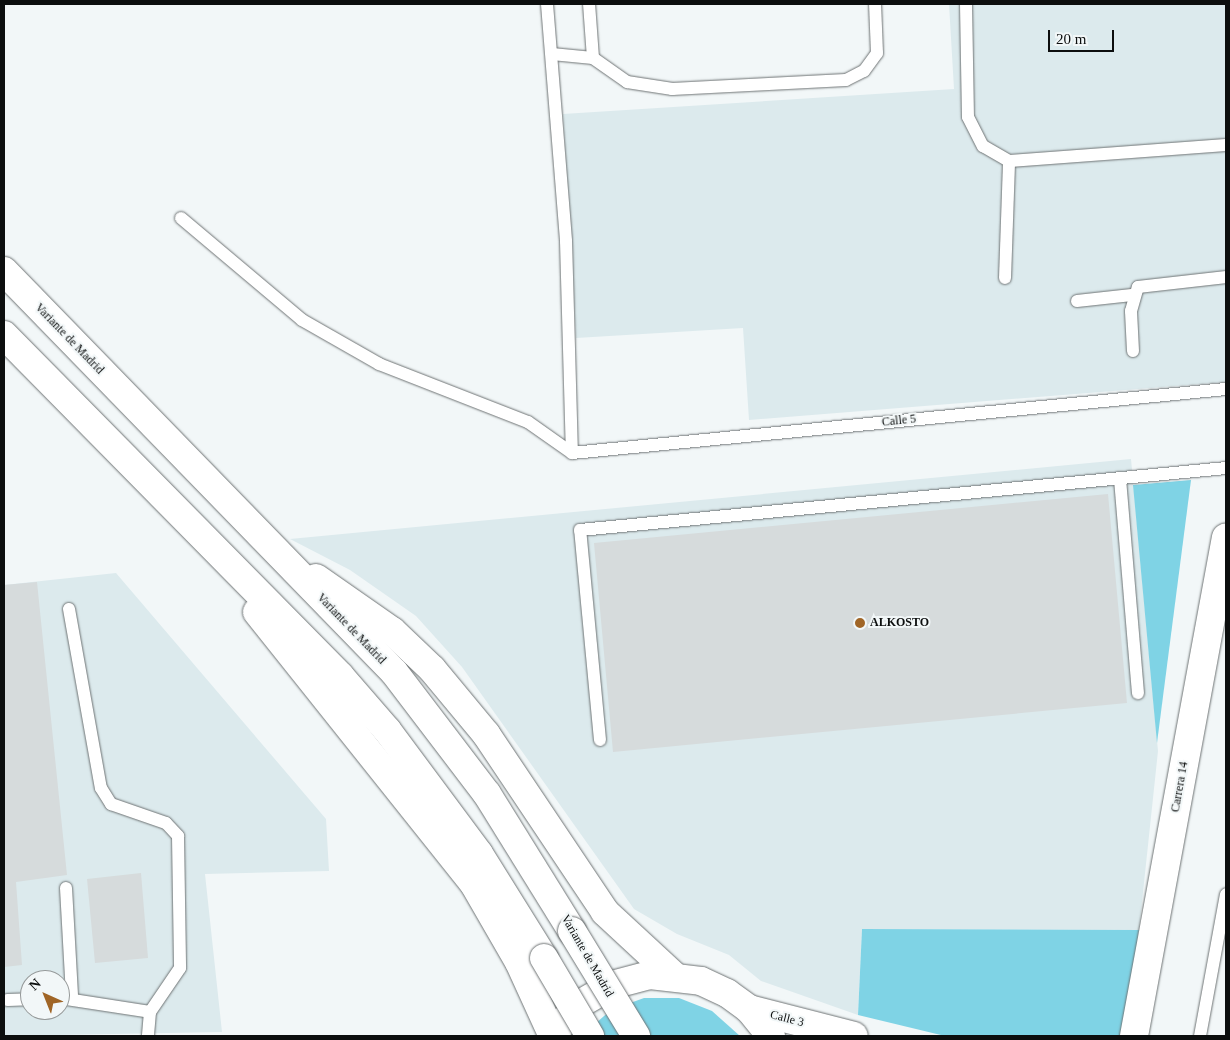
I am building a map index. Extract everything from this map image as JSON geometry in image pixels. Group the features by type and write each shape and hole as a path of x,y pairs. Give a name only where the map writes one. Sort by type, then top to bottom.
{"main road":[{"name":"Variante de Madrid","path":"4,271 211,488 394,672 443,733 531,860 636,1036"},
{"path":"4,335 217,556 340,676 387,730 479,854 590,1036"},
{"name":"Carrera 14","path":"1150,1036 1195,751 1226,537"},
{"path":"274,550 352,600 432,669 486,734 606,912 674,976"},
{"path":"217,556 270,631 474,884 519,962 552,1035 578,1005 612,985 650,975 674,976 701,981 749,1009 771,1036"},
{"name":"Carrera 14","path":"1134,1036 1195,751 1226,634"},
{"name":"Calle 3","path":"749,1009 854,1036"}],"lane":[{"path":"547,4 566,241 572,453"},
{"path":"589,4 593,58"},
{"path":"552,54 593,58 627,82 672,89 846,80 864,72 876,53 875,4"},
{"path":"966,4 968,117 983,146 1009,160 1226,145"},
{"path":"1005,278 1009,160"},
{"path":"181,218 302,320 379,364 528,422 572,453"},
{"path":"1134,351 1132,295 1140,285 1226,277"},
{"path":"1077,302 1132,295"},
{"name":"Calle 5","path":"572,453 1226,389"},
{"path":"600,740 580,530 1226,468"},
{"path":"1120,478 1138,693"},
{"path":"69,610 100,788 111,804 166,823 178,836 180,968 150,1012 148,1036"},
{"path":"66,888 66,970"},
{"path":"1200,1036 1226,894"},
{"path":"7,1000 20,999"},
{"path":"70,999 150,1012"}],"shaded area":[{"path":"949,4 1226,4 1226,382 749,420 743,328 576,338 563,114 954,89"},
{"name":"ALKOSTO","path":"1131,459 1158,751 1139,930 862,929 858,1015 761,981 729,955 677,934 634,909 462,667 416,616 350,570 290,539"},
{"path":"1191,480 1157,743 1133,485"},
{"path":"116,573 326,819 329,871 205,874 222,1032 4,1036 4,585"},
{"path":"862,929 1139,930 1126,1036 945,1036 858,1015"},
{"path":"644,998 679,998 712,1011 740,1036 581,1036 611,1010"}],"building":[{"name":"ALKOSTO","path":"1108,494 1127,703 613,752 594,543"},
{"path":"37,582 67,875 16,882 22,965 4,967 4,585"},
{"path":"141,873 148,958 95,963 87,879"}],"place":[{"name":"ALKOSTO","path":"860,623"}]}
